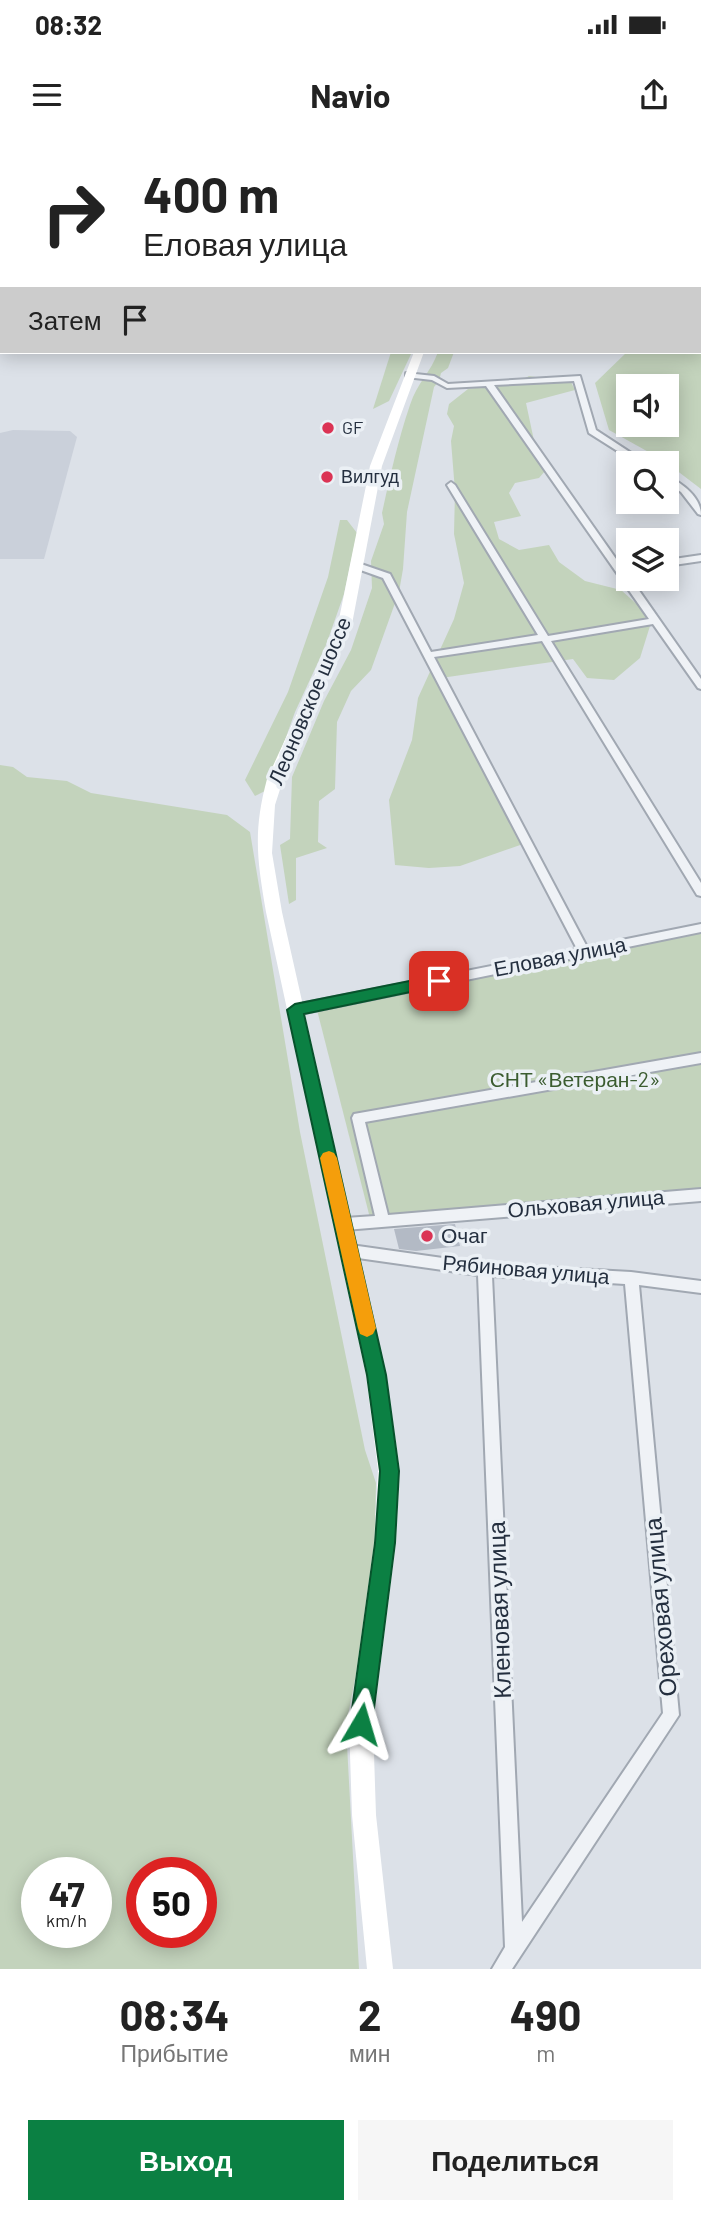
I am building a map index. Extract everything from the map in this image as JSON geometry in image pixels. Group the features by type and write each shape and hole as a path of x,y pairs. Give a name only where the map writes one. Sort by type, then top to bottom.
{"main road":[{"name":"Леоновское шоссе","path":"380,1969 363,1815 361,1724 385,1543 390,1471 376,1375 351,1251 295,1010 266,863 263,834 265,817 285,753 337,649 358,566 376,466 418,354"}],"street":[{"path":"409,375 434,378 447,386 577,378 592,431 624,451"},
{"path":"489,384 616,559"},
{"path":"451,485 701,892"},
{"path":"679,487 701,512"},
{"path":"679,561 701,558"},
{"path":"358,566 387,576 584,952"},
{"path":"637,591 701,687"},
{"path":"428,655 655,621"},
{"name":"Еловая улица","path":"295,1010 701,928"},
{"path":"383,1221 358,1118 701,1058"},
{"name":"Ольховая улица","path":"345,1224 701,1195"},
{"name":"Рябиновая улица","path":"351,1251 485,1270 631,1278 701,1287"},
{"name":"Кленовая улица","path":"485,1270 514,1950"},
{"name":"Ореховая улица","path":"501,1969 671,1715 631,1278"}],"shaded area":[{"path":"13,430 70,431 77,437 44,559 0,559 0,433"}],"green space":[{"path":"390,354 411,354 389,401 373,409"},
{"path":"437,354 453,354 448,368 441,373 434,387 407,512 399,592 371,670 351,691 337,722 335,789 319,801 318,842 327,848 296,858 296,900 289,904 280,845 290,839 292,777 324,701 351,650 372,588 371,561 384,524 382,513 394,459 413,397"},
{"path":"625,354 701,354 701,489 679,472 679,451 647,451 622,437 679,437 679,374 616,374 616,434 609,430 595,383"},
{"path":"529,376 571,382 575,390 526,403 536,450 551,464 539,478 515,483 509,493 521,516 494,522 499,539 519,550 549,545 559,562 585,581 622,591 641,608 650,626 640,658 614,680 587,678 573,659 441,678 523,844 460,866 429,868 395,865 389,800 412,740 418,698 454,619 464,583 454,534 455,491 451,441 454,426 447,414 449,404 468,389 518,382"},
{"path":"340,520 347,520 357,533 344,594 326,645 295,712 267,790 255,796 245,780 288,692 328,577"},
{"path":"0,765 13,767 27,777 67,781 91,793 227,815 250,832 300,1132 365,1450 376,1483 374,1580 346,1726 359,1969 0,1969"},
{"name":"СНТ «Ветеран-2»","path":"701,928 701,1195 371,1222 316,1006"}],"building":[{"name":"Очаг","path":"455,1224 460,1246 416,1251 399,1249 394,1229"}],"slow traffic":[{"path":"329,1158 367,1328"}],"place":[{"name":"GF","path":"328,428"},
{"name":"Вилгуд","path":"327,477"},
{"name":"Очаг","path":"427,1236"}],"route":[{"path":"361,1724 385,1543 390,1471 376,1375 343,1216 295,1010 439,981"}]}
